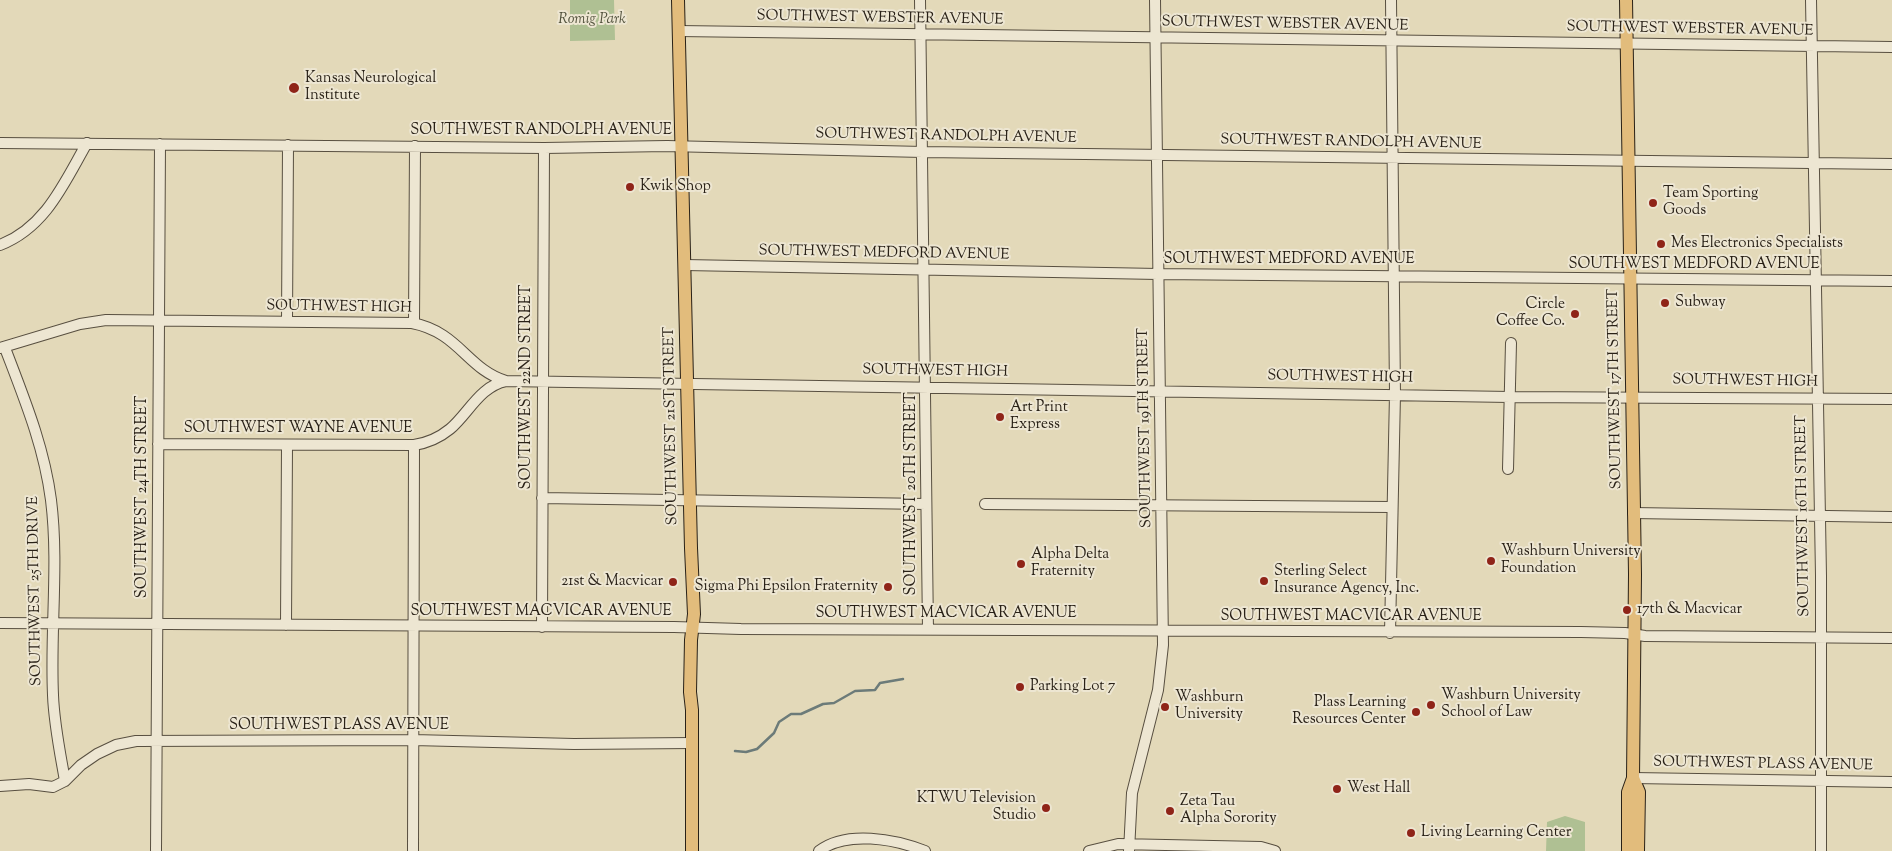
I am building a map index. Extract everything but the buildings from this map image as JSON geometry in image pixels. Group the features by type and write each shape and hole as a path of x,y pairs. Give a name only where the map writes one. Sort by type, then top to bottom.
{"main road":[{"name":"SOUTHWEST 21ST STREET","path":"678,0 689,383 690,500 694,573 690,692 692,851"},
{"name":"SOUTHWEST 17TH STREET","path":"1626,0 1634,634 1633,778 1628,792 1628,851"},
{"name":"SOUTHWEST 17TH STREET","path":"1633,778 1639,792 1638,851"}],"street":[{"name":"SOUTHWEST 20TH STREET","path":"920,0 928,629"},
{"name":"SOUTHWEST 19TH STREET","path":"1129,848 1132,793 1160,681 1163,631 1155,0"},
{"path":"1390,632 1391,507 1396,394 1391,0"},
{"name":"SOUTHWEST 16TH STREET","path":"1812,0 1821,637 1821,851"},
{"name":"SOUTHWEST WEBSTER AVENUE","path":"678,31 1892,47"},
{"name":"SOUTHWEST RANDOLPH AVENUE","path":"0,143 544,148 682,147 1157,156 1892,164"},
{"path":"0,245 22,234 40,219 87,143"},
{"name":"SOUTHWEST 24TH STREET","path":"156,851 160,144"},
{"path":"287,322 288,145"},
{"path":"414,323 415,146"},
{"name":"SOUTHWEST 22ND STREET","path":"542,627 544,148"},
{"name":"SOUTHWEST MEDFORD AVENUE","path":"685,265 1158,274 1892,281"},
{"name":"SOUTHWEST HIGH","path":"2,348 93,322 159,320 414,323 443,334 456,343 483,370 506,381 1510,396 1892,399"},
{"path":"1508,469 1511,343"},
{"name":"SOUTHWEST 25TH DRIVE","path":"2,348 33,421 48,480 53,526 54,709 65,781"},
{"name":"SOUTHWEST WAYNE AVENUE","path":"158,444 414,445 435,439 449,430 470,405 496,384 506,381"},
{"path":"286,625 287,445"},
{"path":"413,851 414,445"},
{"path":"542,498 926,504"},
{"path":"985,504 1391,507"},
{"path":"1633,513 1892,517"},
{"name":"SOUTHWEST MACVICAR AVENUE","path":"0,623 1390,632 1892,638"},
{"name":"SOUTHWEST PLASS AVENUE","path":"65,781 81,765 116,745 136,741 413,740 574,744 692,743"},
{"name":"SOUTHWEST PLASS AVENUE","path":"1633,778 1892,782"},
{"path":"0,786 29,784 53,788 65,781"},
{"path":"819,851 840,840 877,840 901,842 924,851"},
{"path":"1089,851 1102,847 1261,847 1274,851"}],"green space":[{"name":"Romig Park","path":"570,0 614,0 615,40 570,41"},
{"path":"1565,816 1585,822 1585,851 1546,851 1547,822"}],"waterway":[{"path":"735,751 746,752 757,749 774,733 779,722 791,714 801,714 823,704 834,703 855,691 875,690 880,683 903,679"}],"place":[{"name":"Kansas Neurological Institute","path":"294,88"},
{"name":"Kwik Shop","path":"630,187"},
{"name":"Team Sporting Goods","path":"1653,203"},
{"name":"Mes Electronics Specialists","path":"1661,244"},
{"name":"Subway","path":"1665,303"},
{"name":"Circle Coffee Co.","path":"1575,314"},
{"name":"Art Print Express","path":"1000,417"},
{"name":"Washburn University Foundation","path":"1491,561"},
{"name":"Alpha Delta Fraternity","path":"1021,564"},
{"name":"Sterling Select Insurance Agency, Inc.","path":"1264,581"},
{"name":"21st & Macvicar","path":"673,582"},
{"name":"Sigma Phi Epsilon Fraternity","path":"888,587"},
{"name":"17th & Macvicar","path":"1627,610"},
{"name":"Parking Lot 7","path":"1020,687"},
{"name":"Washburn University School of Law","path":"1431,705"},
{"name":"Washburn University","path":"1165,707"},
{"name":"Plass Learning Resources Center","path":"1416,712"},
{"name":"West Hall","path":"1337,789"},
{"name":"KTWU Television Studio","path":"1046,808"},
{"name":"Zeta Tau Alpha Sorority","path":"1170,811"},
{"name":"Living Learning Center","path":"1411,833"}]}
